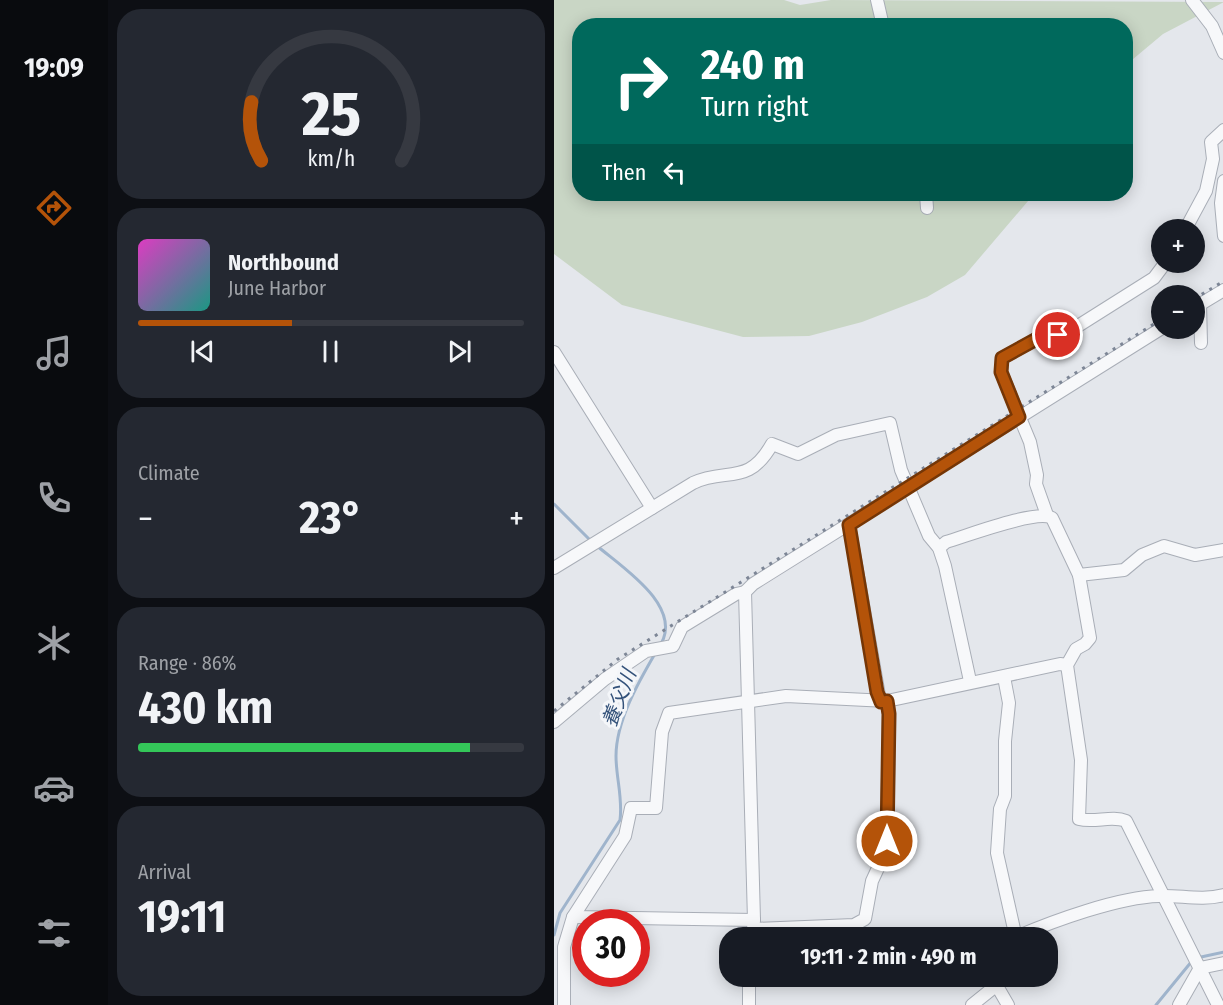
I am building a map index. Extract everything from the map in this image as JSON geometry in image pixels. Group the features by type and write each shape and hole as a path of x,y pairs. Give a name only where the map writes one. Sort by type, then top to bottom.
{"street":[{"path":"877,0 881,18"},
{"path":"1192,0 1212,26 1223,53"},
{"path":"1191,219 1206,190 1213,159 1211,142 1223,130"},
{"path":"1223,181 1221,203 1223,236"},
{"path":"926,201 927,208"},
{"path":"1046,515 1036,484 1037,474 1030,442 1001,372 1002,358 1042,336 1064,334 1070,331 1154,278 1158,273"},
{"path":"1205,301 1223,290"},
{"path":"554,722 605,679 651,650 673,646 682,627 736,594 745,592 753,584 1151,334"},
{"path":"1201,339 1201,343"},
{"path":"554,352 652,508"},
{"path":"554,568 702,478 728,477 746,471 760,460 772,444 798,454 836,435 890,423 900,470 910,487 929,536 939,548 946,566 970,681"},
{"path":"939,548 946,542 1016,519 1046,515 1052,518 1079,575 1090,638 1076,649 1067,665 1081,760 1079,819 1103,821 1118,818 1126,820 1218,1005"},
{"path":"804,927 854,925 865,919 872,881 884,855 887,841 889,714 884,701 849,525"},
{"path":"1079,575 1124,570 1142,555 1164,546 1195,555 1223,550"},
{"path":"745,592 753,927"},
{"path":"579,909 625,837 631,808 656,807 662,732 669,713 786,696 884,701 1060,663 1067,665"},
{"path":"1004,676 1009,703 1005,741 1005,796 1000,809 997,853 1014,927"},
{"path":"1046,927 1118,903 1164,896 1198,898 1223,895"},
{"path":"650,922 723,927"},
{"path":"564,1005 564,947 572,923"},
{"path":"1179,1005 1199,968 1223,963"},
{"path":"749,987 749,1005"},
{"path":"972,1005 996,987"},
{"path":"998,987 1008,1005"}],"green space":[{"path":"554,0 784,0 800,5 831,0 1224,2 1163,34 1133,59 1133,18 572,18 572,201 1028,201 965,275 927,297 862,322 809,336 743,337 622,305 554,254"}],"waterway":[{"name":"養父川","path":"554,504 591,541"},
{"name":"養父川","path":"596,545 633,575 656,601 664,615 666,629 661,644"},
{"name":"養父川","path":"554,935 560,913 620,820 617,743 624,715 656,652"},
{"path":"1201,957 1224,952"},
{"path":"1156,1005 1192,961"}],"railway":[{"path":"1205,292 1224,281"},
{"path":"554,711 618,659 1151,326"}],"route":[{"path":"887,841 889,714 887,701 881,702 877,692 849,525 1019,417 1001,372 1002,358 1042,336 1058,335"}]}
